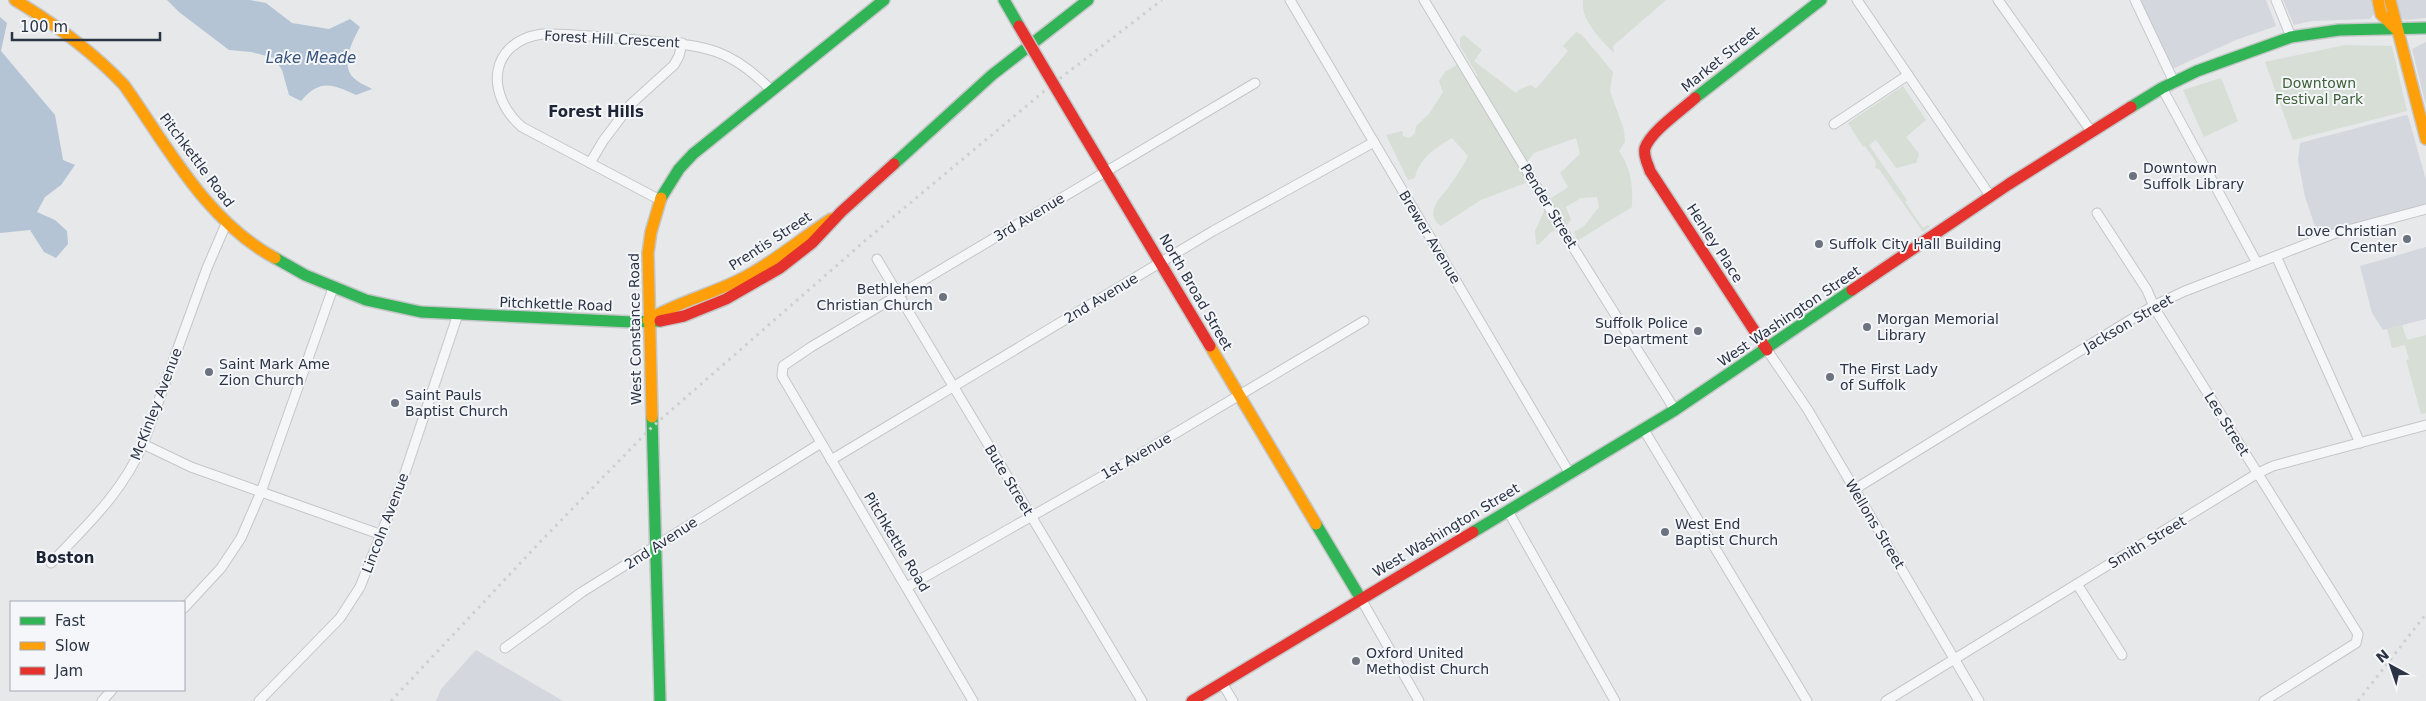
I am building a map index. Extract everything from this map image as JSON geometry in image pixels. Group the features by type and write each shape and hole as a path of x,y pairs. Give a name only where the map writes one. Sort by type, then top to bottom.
{"main road":[{"name":"West Constance Road","path":"660,701 648,320 648,253 651,232 660,200 679,169 693,154 884,0"},
{"name":"North Broad Street","path":"1004,0 1361,599"},
{"name":"Prentis Street","path":"648,320 662,321 692,312 732,297 761,282 813,244 841,212 1015,56 1088,0"},
{"name":"Market Street","path":"1645,149 1654,135 1712,83 1822,0"},
{"path":"2378,0 2381,14 2397,29"},
{"path":"2390,0 2426,139"},
{"name":"Pitchkettle Road","path":"16,1 77,41 110,69 207,203 226,224 256,248 305,275 334,288 391,307 458,314 632,322 648,320"},
{"name":"West Washington Street","path":"1192,701 1676,410 1991,197 2091,131 2162,88 2291,37 2339,30 2426,28"},
{"name":"Henley Place","path":"1645,149 1645,157 1650,170 1767,350"}],"street":[{"name":"Brewer Avenue","path":"1290,0 1570,474"},
{"name":"Pender Street","path":"1424,0 1568,239 1676,410"},
{"path":"1857,0 1991,197"},
{"path":"1998,0 2091,131"},
{"path":"2135,0 2174,82"},
{"path":"2276,0 2291,37"},
{"name":"Forest Hill Crescent","path":"660,200 522,127 513,119 506,109 496,86 497,74 505,56 522,40 542,34 585,35 682,43 712,49 730,57 759,77 771,90"},
{"path":"590,163 611,130 631,104 674,65 679,56 682,43"},
{"path":"1834,124 1908,75"},
{"name":"3rd Avenue","path":"803,352 1255,83"},
{"path":"2162,88 2257,263"},
{"name":"2nd Avenue","path":"831,460 1161,262 1374,142"},
{"name":"Jackson Street","path":"1855,489 2153,306 2185,291 2334,234 2426,209"},
{"name":"Lee Street","path":"2097,213 2358,634 2356,643 2264,701"},
{"name":"McKinley Avenue","path":"51,563 118,490 144,444 207,268 226,224"},
{"path":"2276,256 2360,444"},
{"name":"Bute Street","path":"877,259 1142,701"},
{"path":"185,607 231,555 241,538 261,492 334,288"},
{"name":"Lincoln Avenue","path":"259,701 340,618 351,603 382,535 424,418 458,314"},
{"name":"1st Avenue","path":"906,588 1364,321"},
{"name":"Wellons Street","path":"1767,350 1808,410 1979,701"},
{"name":"Pitchkettle Road","path":"803,352 783,366 782,376 973,701"},
{"name":"Smith Street","path":"1886,701 2258,473 2273,466 2426,425"},
{"path":"1644,430 1807,701"},
{"name":"2nd Avenue","path":"505,648 582,592 821,443"},
{"path":"144,444 191,467 382,535"},
{"path":"1508,511 1615,701"},
{"path":"2077,584 2122,655"},
{"path":"1361,599 1419,701"},
{"path":"1222,683 1233,701"},
{"path":"102,701 111,691"}],"shaded area":[{"path":"2140,0 2266,0 2276,26 2236,40 2172,69"},
{"path":"2283,0 2371,0 2374,14 2370,19 2312,21 2294,25"},
{"path":"2397,0 2426,0 2426,18 2405,20 2401,18"},
{"path":"2426,42 2426,106 2412,49"},
{"path":"2408,116 2426,180 2426,204 2318,235 2305,197 2298,160 2300,143"},
{"path":"2426,247 2426,319 2383,330 2372,313 2360,266"},
{"path":"476,650 563,701 436,701 441,689"}],"green space":[{"path":"1583,0 1666,0 1613,46 1614,53 1592,29 1585,14"},
{"path":"1576,32 1582,35 1613,72 1610,91 1624,130 1625,142 1619,151 1626,164 1630,178 1632,207 1577,241 1574,232 1584,226 1599,207 1597,197 1581,198 1566,207 1571,220 1567,225 1551,232 1538,245 1536,244 1535,231 1550,199 1568,187 1560,173 1580,154 1576,138 1534,153 1522,168 1528,182 1481,200 1441,226 1433,215 1436,204 1468,156 1452,138 1429,154 1420,165 1415,178 1408,180 1386,135 1402,131 1403,136 1410,138 1415,133 1416,126 1429,114 1443,92 1439,81 1445,72 1460,63 1470,79 1478,76 1460,46 1460,38 1464,35 1482,50 1474,61 1516,93 1520,89 1531,85 1536,89 1568,51 1563,46"},
{"name":"Downtown Festival Park","path":"2345,45 2392,46 2407,111 2293,140 2265,62"},
{"path":"2221,78 2238,121 2204,137 2183,90"},
{"path":"1903,86 1926,120 1906,137 1919,154 1916,163 1896,168 1876,140 1869,145 1907,200 1905,202 1923,228 1928,225 1930,227 1923,232 1879,169 1875,168 1876,162 1865,146 1863,147 1848,123"},
{"path":"2402,325 2407,340 2426,335 2426,413 2421,414 2406,360 2409,359 2405,345 2392,348 2387,329"}],"water":[{"name":"Lake Meade","path":"167,0 250,0 266,3 292,23 329,29 350,19 360,27 348,54 348,68 350,74 355,79 372,89 356,95 333,86 320,87 314,89 301,101 289,95 282,70 274,58 251,52 229,50 179,12"},
{"path":"0,17 7,23 1,51 55,115 63,160 75,165 61,185 45,197 37,212 55,220 67,231 68,244 56,258 44,252 30,230 0,233"}],"railway":[{"path":"391,701 541,541 652,427 867,239 1054,83 1162,0"},
{"path":"2358,701 2426,614"}],"traffic: fast":[{"path":"661,198 679,169 693,154 884,0"},
{"path":"1004,0 1019,26"},
{"path":"894,164 992,75 1088,0"},
{"path":"1695,98 1821,0"},
{"path":"2131,107 2162,88 2197,71 2291,37 2339,30 2426,28"},
{"path":"275,258 305,275 366,300 421,312 632,322 660,321"},
{"path":"1473,532 1675,410 1852,290"},
{"path":"652,417 660,701"},
{"path":"1316,524 1361,599"}],"traffic: slow":[{"path":"15,0 72,39 112,73 124,85 190,181 209,203 228,224 275,258"},
{"path":"2378,0 2381,14 2396,29"},
{"path":"2390,0 2426,139"},
{"path":"652,417 648,253 651,232 661,198"},
{"path":"648,320 670,308 751,274 831,219"},
{"path":"1210,346 1316,524"}],"traffic: jam":[{"path":"1019,26 1076,122"},
{"path":"1695,98 1653,135 1645,148 1646,160 1650,171 1767,350"},
{"path":"1852,290 2009,184 2131,107"},
{"path":"1076,122 1210,346"},
{"path":"660,321 684,316 726,299 780,268 812,243 841,212 894,164"},
{"path":"1192,701 1473,532"}],"place":[{"name":"Downtown Suffolk Library","path":"2133,176"},
{"name":"Love Christian Center","path":"2407,239"},
{"name":"Suffolk City Hall Building","path":"1819,244"},
{"name":"Bethlehem Christian Church","path":"943,297"},
{"name":"Morgan Memorial Library","path":"1867,327"},
{"name":"Suffolk Police Department","path":"1698,331"},
{"name":"Saint Mark Ame Zion Church","path":"209,372"},
{"name":"The First Lady of Suffolk","path":"1830,377"},
{"name":"Saint Pauls Baptist Church","path":"395,403"},
{"name":"West End Baptist Church","path":"1665,532"},
{"name":"Oxford United Methodist Church","path":"1356,661"}],"district":[{"name":"Forest Hills","path":"596,112"},
{"name":"Boston","path":"65,558"}]}
